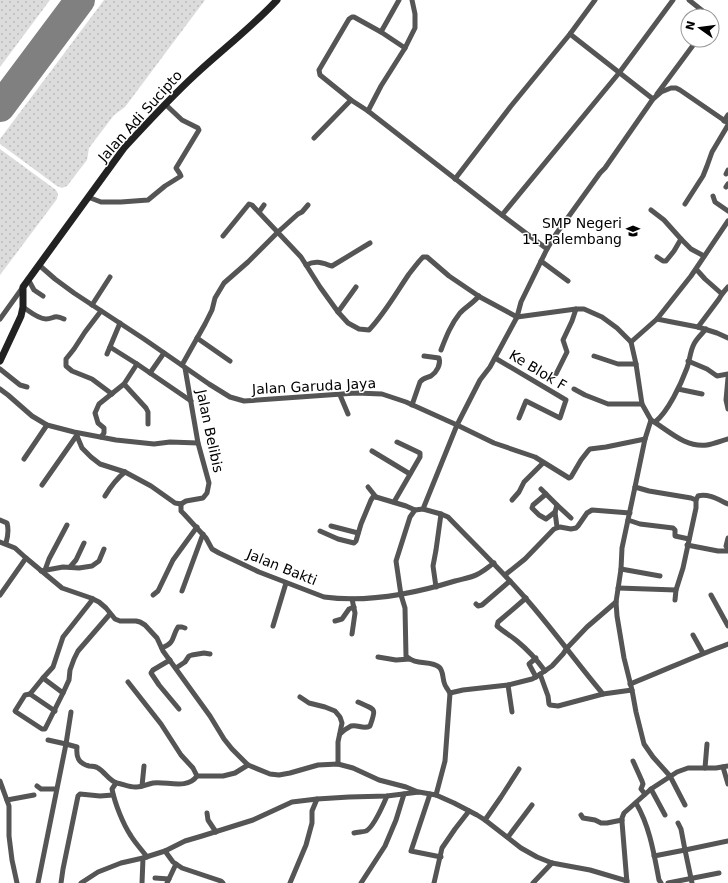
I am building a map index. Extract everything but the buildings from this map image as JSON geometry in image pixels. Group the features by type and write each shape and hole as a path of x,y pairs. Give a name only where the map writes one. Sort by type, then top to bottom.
{"street":[{"name":"Jalan Adi Sucipto","path":"23,287 38,264 124,148 165,104 196,74 264,14 277,0"},
{"path":"381,32 399,0"},
{"path":"368,111 415,28 415,14 412,0"},
{"path":"455,179 511,106 570,34 595,0"},
{"path":"502,215 619,73 673,0"},
{"path":"689,0 700,8"},
{"path":"405,48 381,32 352,17 349,19 319,70 320,75 547,249"},
{"path":"570,34 619,73 654,97"},
{"path":"423,510 457,425 480,380 490,367 517,317 521,302 547,249 556,234 690,48"},
{"path":"654,97 671,88 676,88 727,123"},
{"path":"314,138 351,100"},
{"path":"88,197 101,202 148,200 165,186 181,176 176,168 199,130 198,128 182,120 165,104"},
{"path":"685,204 708,166 712,152 727,123 728,115"},
{"path":"713,196 715,202 728,211"},
{"path":"223,236 249,204 252,204 301,256 320,287 338,312 348,323 359,329 369,330 379,320 404,282 423,257 427,257 449,276 479,296 517,317 584,309 602,317 631,342 642,404 653,421 686,442 695,445 706,445 728,439"},
{"path":"259,212 264,205"},
{"path":"183,366 212,310 215,298 224,283 308,205"},
{"path":"651,210 664,220 691,249 704,256"},
{"path":"631,342 657,319 696,269 728,221"},
{"path":"657,257 663,261 666,261 681,239"},
{"path":"306,265 313,262 332,266 370,243"},
{"path":"541,261 568,280"},
{"name":"Jalan Garuda Jaya","path":"38,264 55,279 92,305 230,397 244,401 356,393 382,394 412,405 494,443 527,454 565,477 570,478 590,449 645,439"},
{"path":"696,269 722,294"},
{"path":"92,305 110,277"},
{"path":"28,280 34,290 43,296"},
{"path":"0,361 23,307 23,287"},
{"path":"0,319 23,287"},
{"path":"338,312 356,287"},
{"path":"698,327 728,287"},
{"path":"441,350 452,324 460,313 479,296"},
{"path":"23,307 40,318 47,319 57,316 64,319"},
{"path":"556,374 567,352 563,340 576,309"},
{"path":"101,311 66,359 66,366 72,371 92,379 112,394"},
{"path":"657,319 706,329 728,338"},
{"path":"107,354 120,323"},
{"path":"685,804 670,776 653,757 644,744 624,658 616,602 621,569 622,548 645,439 653,421 660,418 668,408 688,366 688,361 694,344 706,329"},
{"path":"197,338 230,362"},
{"path":"110,347 191,401"},
{"path":"150,373 164,354"},
{"path":"412,405 420,382 432,375 440,362 439,358 424,356"},
{"path":"594,356 618,364 636,364"},
{"name":"Ke Blok F","path":"495,358 566,400 560,418 526,401 519,418"},
{"path":"688,361 708,369 717,376 728,374"},
{"path":"101,437 104,433 104,428 98,423 95,413 99,404 124,384 137,364"},
{"name":"Jalan Belibis","path":"181,504 186,501 203,498 207,493 209,483 198,443 183,366"},
{"path":"0,369 20,385 27,387"},
{"path":"728,378 726,400 728,409"},
{"path":"124,384 146,408 148,412 148,424"},
{"path":"678,388 702,394"},
{"path":"0,389 32,416 47,425 77,434 154,444 170,442 198,443"},
{"path":"574,389 608,404 642,404"},
{"path":"340,394 348,414"},
{"path":"24,459 47,425"},
{"path":"77,434 82,448 100,464 125,472 151,486 175,503 181,504"},
{"path":"42,485 77,434"},
{"path":"394,502 420,458 420,453 397,442"},
{"path":"372,451 410,474"},
{"path":"512,500 519,492 524,482 543,463"},
{"path":"105,496 112,484 125,472"},
{"path":"368,487 376,496 415,510 423,510 448,517 494,563 526,598 603,694"},
{"path":"635,487 696,500"},
{"path":"541,489 556,505 572,518"},
{"path":"546,494 533,505 532,508 546,520 555,512"},
{"path":"675,600 698,496 703,495 713,497 728,504"},
{"path":"320,532 328,536 354,543 356,541 360,524 371,500 376,496"},
{"name":"Jalan Bakti","path":"181,504 181,511 203,534 212,548 219,553 259,572 324,597 335,599 371,599 401,595 436,587 477,574 494,563"},
{"path":"556,505 555,512 557,527"},
{"path":"410,659 406,656 404,608 396,561 410,518 415,510"},
{"path":"505,575 557,527 571,529 576,528 592,510 630,513"},
{"path":"436,587 433,566 441,514"},
{"path":"0,520 7,523 9,528 6,543"},
{"path":"628,520 640,524 673,528 675,530 675,536 689,539"},
{"path":"43,570 67,525"},
{"path":"331,526 358,534"},
{"path":"153,595 158,590 173,560 197,527"},
{"path":"182,591 203,534"},
{"path":"687,545 718,551 728,550 726,546 728,538"},
{"path":"0,542 6,543 15,548 43,570 62,588 93,599 106,608 114,619 136,621 146,625 157,638 170,660 232,749 248,765 270,774 278,775 290,773 318,765 338,764 353,768 379,780 419,792 436,795 485,820 525,851 552,863 590,870 627,882 622,820 624,813 652,788 683,769 726,767 728,784"},
{"path":"70,567 76,560 84,543"},
{"path":"43,570 63,567 79,568 92,566 99,561 104,549"},
{"path":"0,595 26,558"},
{"path":"621,569 660,576"},
{"path":"476,604 478,606 482,605 510,582"},
{"path":"273,626 286,583"},
{"path":"618,588 676,590"},
{"path":"711,595 728,626"},
{"path":"526,598 498,622 497,626 536,658 550,705 558,706 603,694 632,690"},
{"path":"93,599 62,636 53,667 30,694 25,695 15,710 16,712 42,729 45,729 64,693 69,680 72,664 78,651 110,614"},
{"path":"352,599 355,613 352,634"},
{"path":"450,693 508,685 532,679 552,666 587,627 616,602"},
{"path":"335,621 342,619 349,609 354,607"},
{"path":"162,648 171,643 178,627 185,628"},
{"path":"693,635 703,653"},
{"path":"630,684 728,644"},
{"path":"176,668 185,662 189,656 204,653 210,654"},
{"path":"378,657 396,660 410,659 436,665 440,668 445,685 450,693 445,761 436,795"},
{"path":"536,658 529,664 540,674"},
{"path":"170,660 153,670 151,673 179,709"},
{"path":"43,678 64,693"},
{"path":"128,682 161,724 181,755 197,776"},
{"path":"508,685 512,712"},
{"path":"30,694 55,711"},
{"path":"300,697 309,703 335,711 340,717 342,723 338,742 338,764"},
{"path":"340,734 350,726 363,728 370,726 374,711 372,708 358,702"},
{"path":"38,883 71,712"},
{"path":"48,740 77,747 76,756 79,761 88,766 96,766 116,783 137,788 152,783 175,784 191,782 197,776 223,776 235,773 248,765"},
{"path":"705,768 707,744"},
{"path":"633,760 643,784 641,789 645,794"},
{"path":"142,786 144,766"},
{"path":"485,820 519,769"},
{"path":"0,781 9,806 9,836 17,883"},
{"path":"116,783 112,790 120,814 131,836 145,858 142,883"},
{"path":"37,786 41,789 56,789"},
{"path":"652,788 665,815"},
{"path":"81,883 98,872 121,863 145,858 186,841 253,820 292,802 317,799 388,796 419,792"},
{"path":"61,883 78,796 80,794 105,796 113,795"},
{"path":"362,883 385,846 396,820 404,794"},
{"path":"430,794 411,851 441,857"},
{"path":"7,800 34,795"},
{"path":"354,833 370,828 388,796"},
{"path":"290,883 306,845 312,823 312,811 317,799"},
{"path":"636,803 647,826 659,880 661,883"},
{"path":"508,837 532,805"},
{"path":"434,883 442,848 455,828 469,811"},
{"path":"207,813 208,820 216,832"},
{"path":"580,815 584,819 595,820 601,823 622,820"},
{"path":"678,823 681,829 691,881"},
{"path":"654,856 728,841"},
{"path":"165,851 172,862 182,868 223,883"},
{"path":"533,883 552,863"},
{"path":"155,878 168,881 176,864"},
{"path":"668,883 691,881 719,873"}],"shaded area":[{"path":"0,0 50,0 0,67"},
{"path":"104,0 205,0 125,107 114,115 89,148 87,160 67,186 62,188 57,186 0,144 0,139"},
{"path":"0,149 56,190 58,194 57,199 0,275"}],"runway":[{"path":"0,107 80,0"}],"place":[{"name":"SMP Negeri 11 Palembang","path":"633,231"}]}
